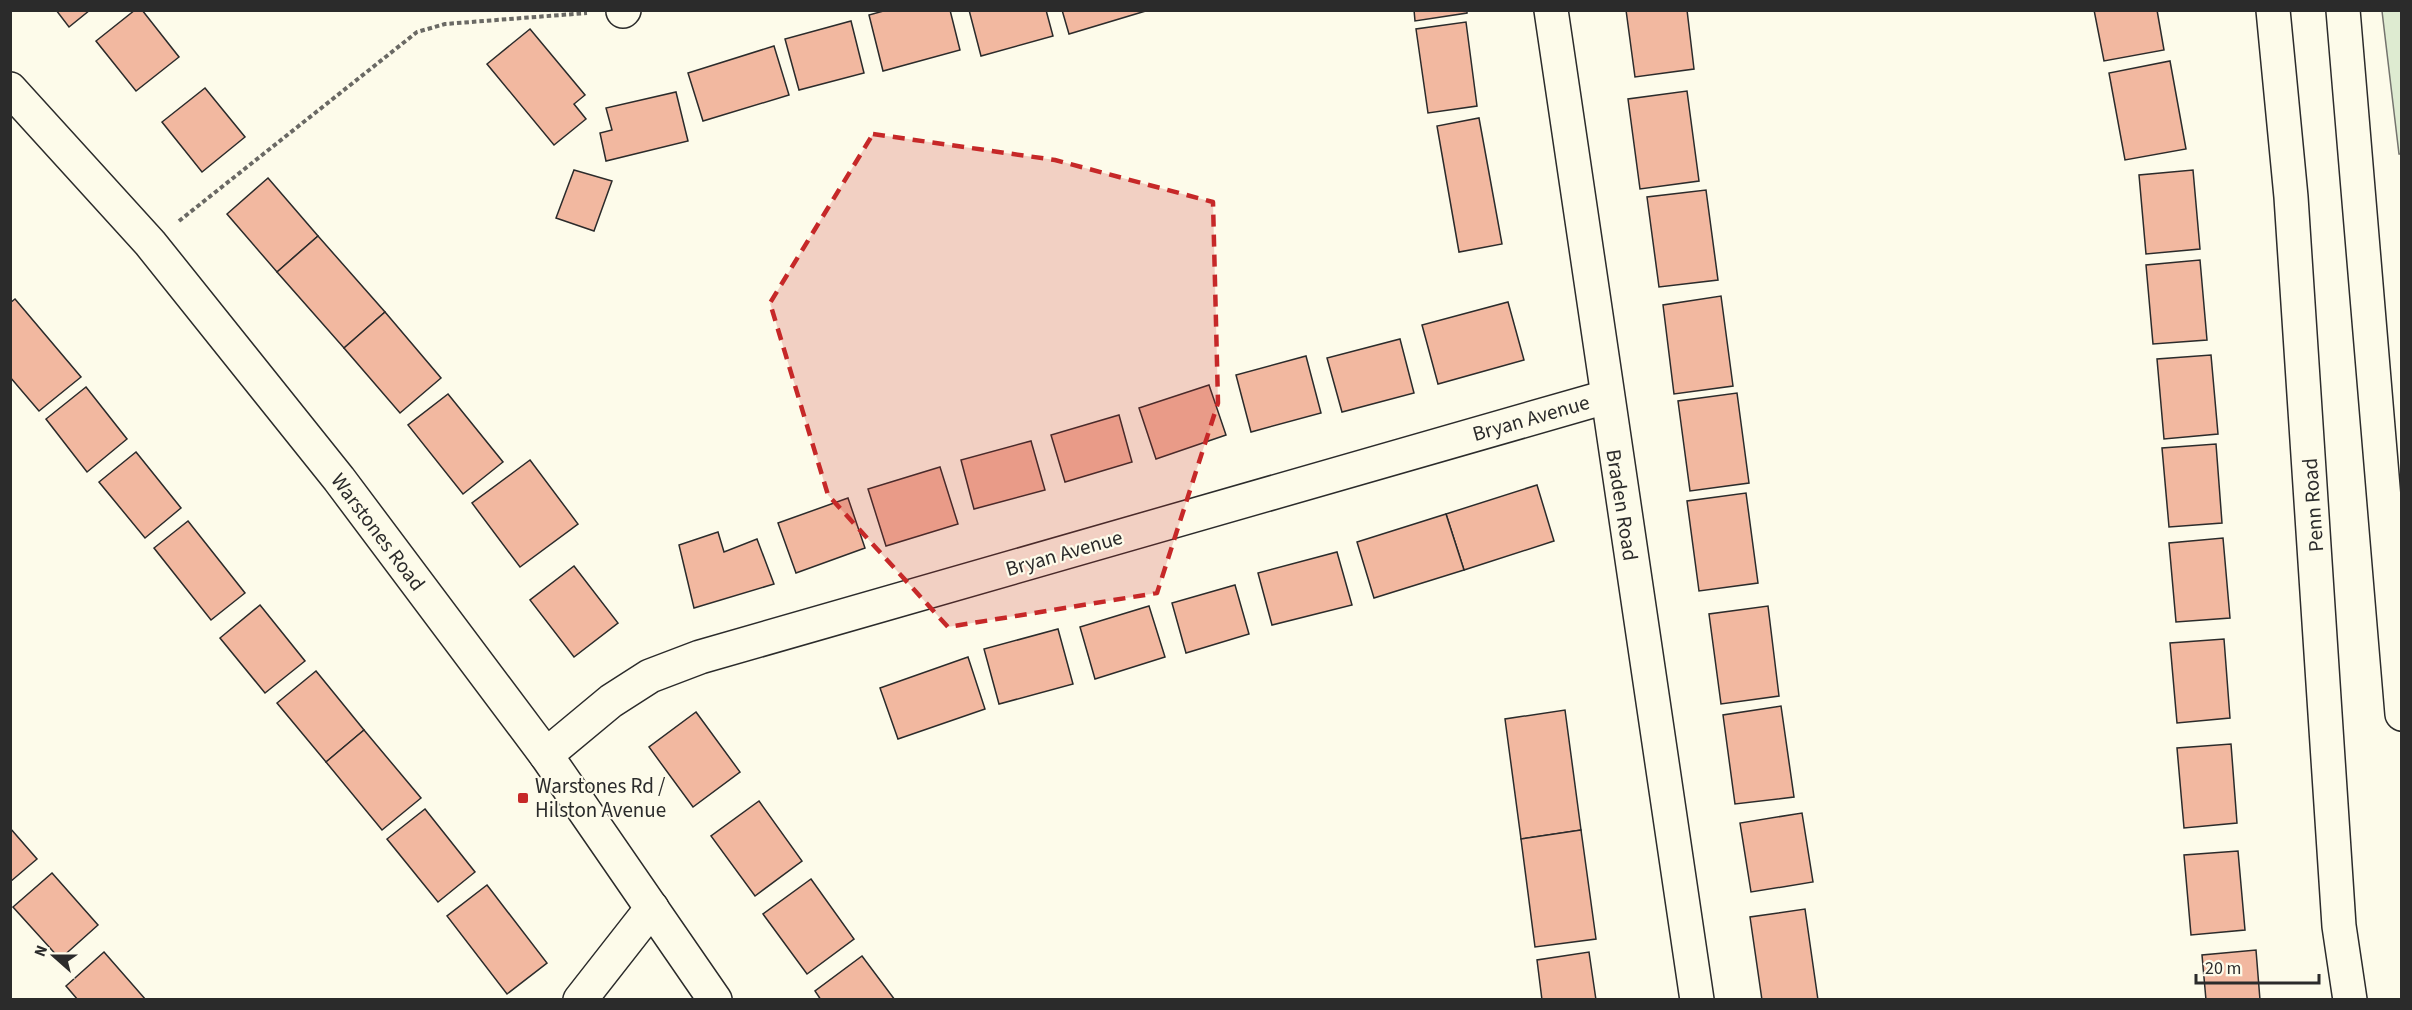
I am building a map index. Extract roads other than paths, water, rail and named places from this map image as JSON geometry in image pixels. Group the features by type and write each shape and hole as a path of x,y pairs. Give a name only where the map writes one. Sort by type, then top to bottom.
{"main road":[{"name":"Braden Road","path":"1551,10 1606,397 1697,999"},
{"name":"Penn Road","path":"2273,10 2291,197 2339,926 2350,999"},
{"path":"2343,10 2402,714"},
{"name":"Warstones Road","path":"10,89 150,243 339,479 546,755 715,999"},
{"name":"Bryan Avenue","path":"546,755 611,701 650,676 700,657 1606,397"},
{"path":"580,999 652,908"}],"place":[{"name":"Warstones Rd / Hilston Avenue","path":"523,798"}]}
